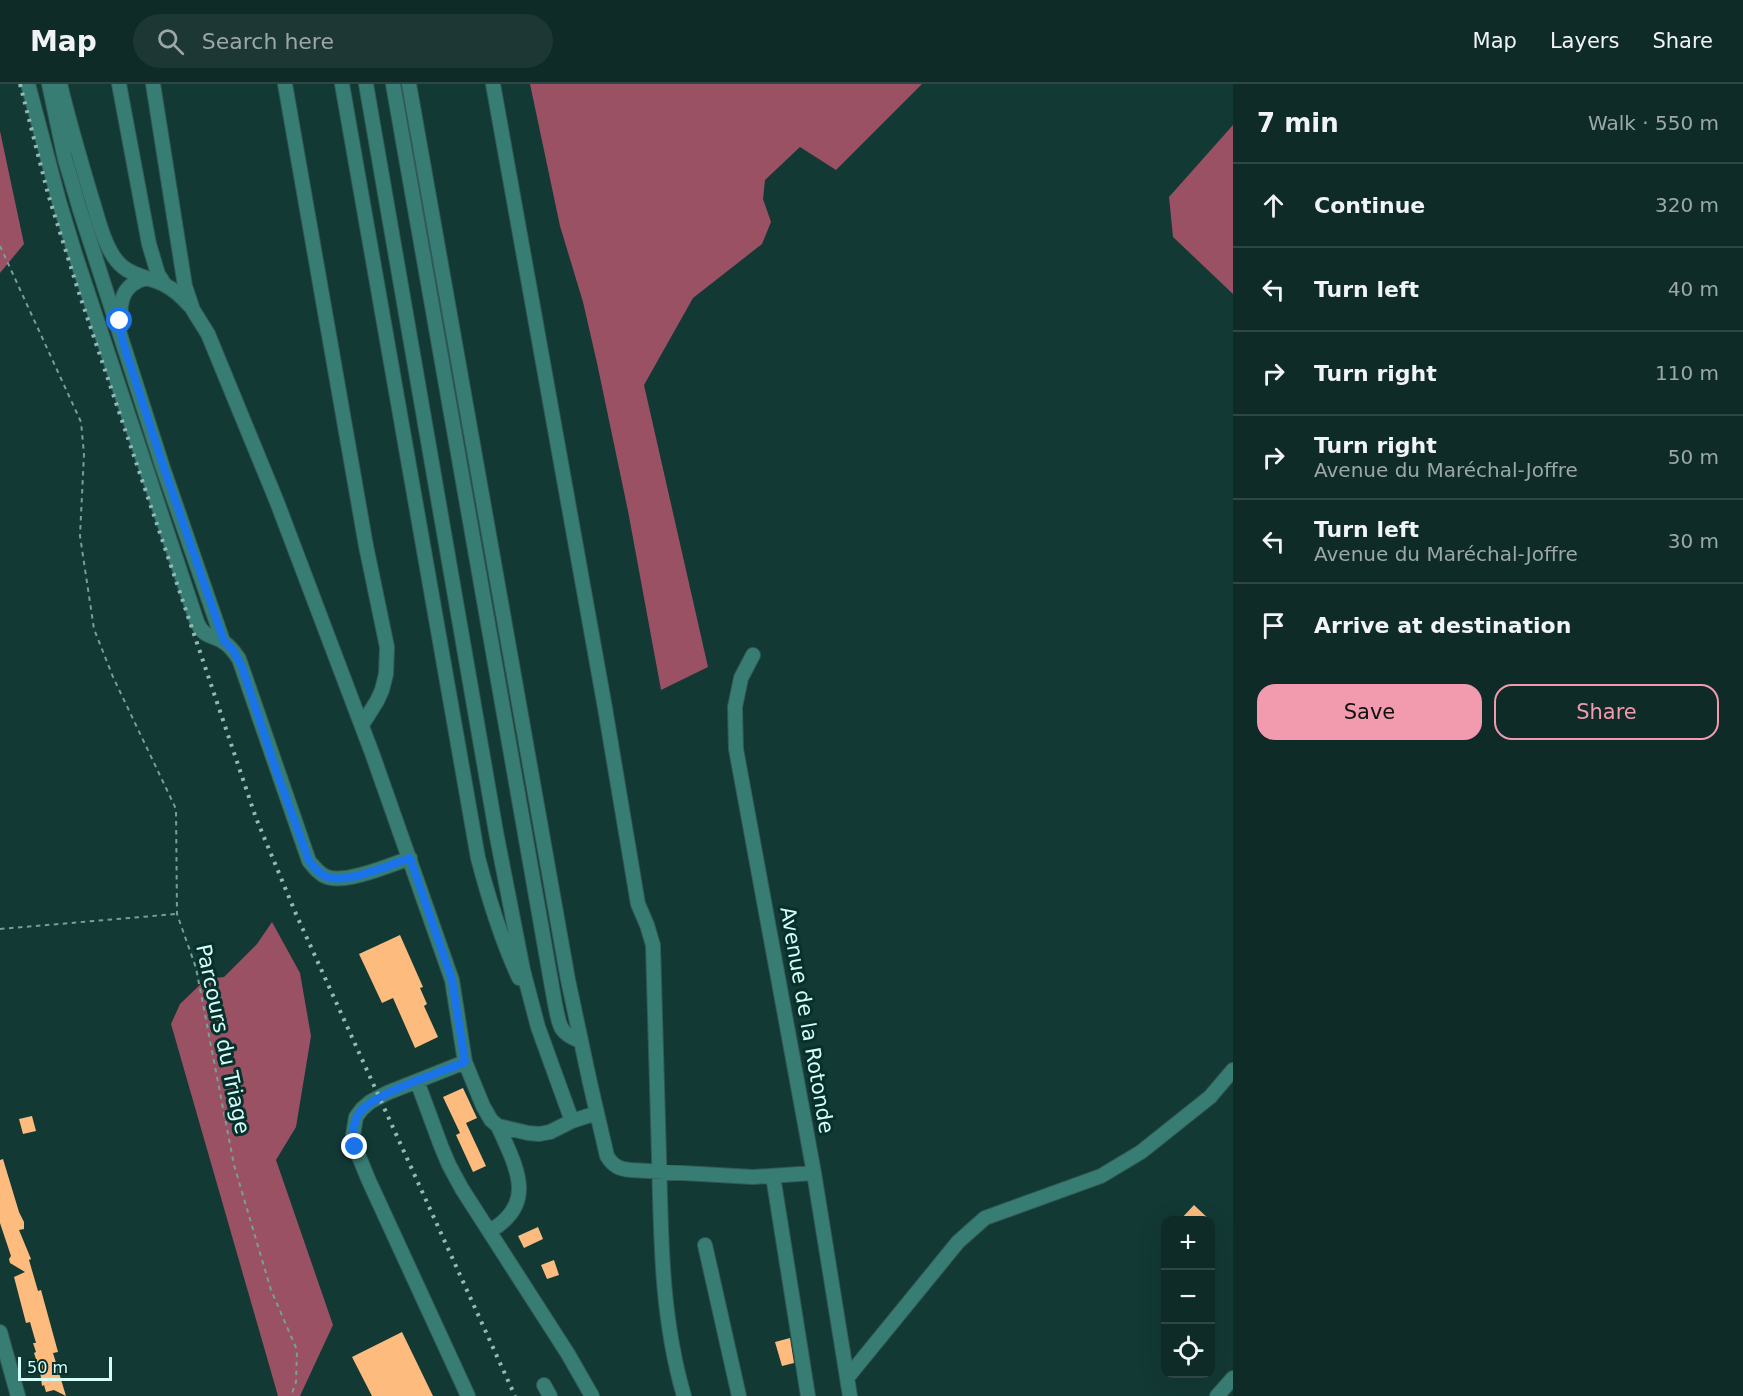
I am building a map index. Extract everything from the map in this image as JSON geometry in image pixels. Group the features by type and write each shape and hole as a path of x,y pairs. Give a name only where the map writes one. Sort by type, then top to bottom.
{"street":[{"path":"28,84 76,257 197,622 203,632 224,641 233,650 242,667 309,861 315,869 327,877 338,879 410,858"},
{"path":"49,84 65,159 164,468 224,641"},
{"path":"60,84 80,159 110,250 123,268 165,285 184,299 208,334 277,502 410,858 452,980 465,1062 483,1106 491,1120 498,1126 539,1134 550,1132 572,1121 597,1113"},
{"path":"119,84 154,264 165,285"},
{"path":"153,84 185,285 193,310"},
{"path":"285,84 362,523 387,647 386,674 382,690 362,725"},
{"path":"342,84 478,858 501,935 530,1001"},
{"path":"366,84 496,832 530,1001 572,1121"},
{"path":"393,84 555,1005 564,1034 580,1041"},
{"path":"409,84 568,980 607,1156 614,1166 622,1170 753,1177 814,1173"},
{"path":"493,84 638,904 653,945 664,1296 684,1396"},
{"path":"123,343 120,321 124,294 128,286 146,278"},
{"name":"Avenue de la Rotonde","path":"753,655 741,678 735,707 736,749 814,1173 850,1396"},
{"path":"446,670 466,665"},
{"path":"465,1062 380,1097 362,1109 356,1117 353,1135 355,1147 369,1181 468,1396"},
{"path":"847,1378 957,1242 985,1218 1101,1176 1140,1152 1210,1097 1233,1070"},
{"path":"417,1081 449,1166 592,1396"},
{"path":"490,1231 506,1221 512,1214 519,1197 516,1173 498,1126"},
{"path":"773,1176 808,1396"},
{"path":"705,1245 739,1396"},
{"path":"0,1332 18,1396"},
{"path":"1217,1396 1233,1378"}],"path":[{"name":"Parcours du Triage","path":"0,246 81,422 84,454 80,536 94,629 113,677 176,809 177,914 196,968 234,1166 271,1290 297,1350 296,1382 291,1396"},
{"path":"0,929 177,914"}],"shaded area":[{"path":"530,84 922,84 836,170 800,147 765,180 763,199 771,222 762,244 693,298 644,385 708,667 661,690 628,511 597,363 583,302 560,226"},
{"path":"1233,125 1233,294 1173,237 1169,197"},
{"path":"0,131 24,244 0,273"},
{"path":"272,922 300,973 311,1036 296,1127 276,1160 333,1325 300,1396 278,1396 171,1024 180,1004 206,979 224,977 257,944"}],"building":[{"path":"400,935 423,987 420,988 427,1004 424,1006 438,1037 415,1048 393,998 382,1003 359,954"},
{"path":"463,1088 477,1118 466,1123 486,1166 473,1172 456,1135 460,1133 443,1097"},
{"path":"32,1116 36,1131 23,1134 19,1119"},
{"path":"3,1159 24,1222 24,1229 19,1230 31,1259 29,1260 38,1291 41,1290 58,1352 53,1353 66,1396 54,1390 46,1392 44,1385 42,1386 34,1353 36,1352 33,1343 36,1343 30,1322 26,1323 14,1277 25,1272 10,1263 11,1256 0,1223 0,1160"},
{"path":"1194,1205 1206,1216 1184,1216"},
{"path":"538,1227 543,1239 524,1248 518,1236"},
{"path":"554,1260 559,1275 547,1279 541,1265"},
{"path":"402,1332 433,1396 372,1396 352,1357"},
{"path":"790,1338 794,1363 782,1366 775,1342"}],"railway":[{"path":"20,84 48,194 79,293 256,818 296,914 515,1396"}],"route":[{"path":"120,321 123,343 224,641 233,650 242,667 309,861 315,869 327,877 338,879 410,858 452,980 465,1062 370,1102 356,1117 353,1135 355,1147"}]}
